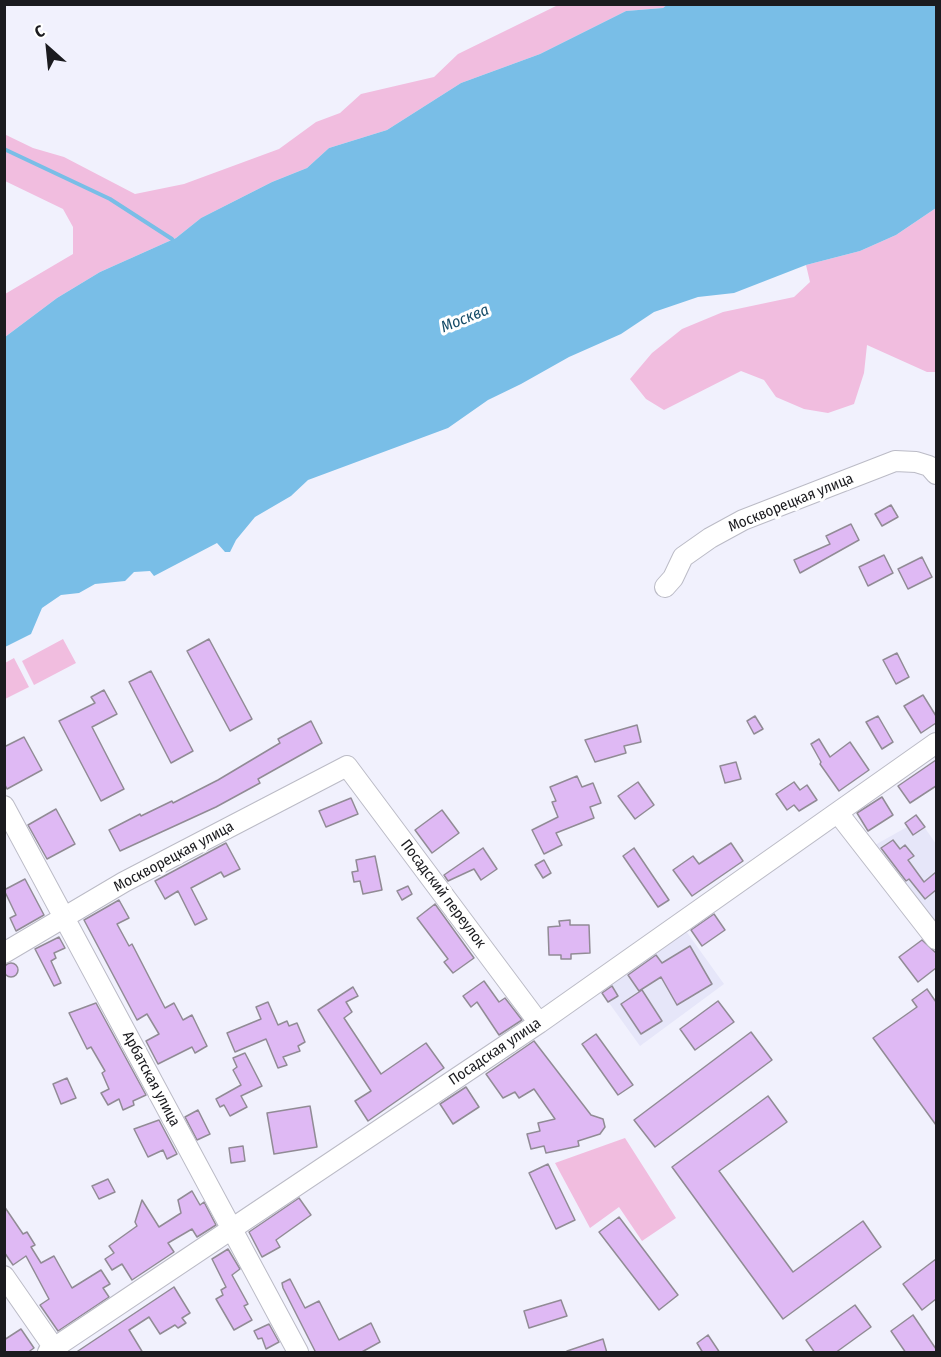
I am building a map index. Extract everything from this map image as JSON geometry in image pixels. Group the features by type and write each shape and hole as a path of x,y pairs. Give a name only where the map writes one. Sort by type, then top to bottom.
{"street":[{"name":"Москворецкая улица","path":"665,588 673,578 682,557 710,538 744,520 895,461 916,462 929,466 936,474"},
{"name":"Посадская улица","path":"51,1350 538,1023 936,743"},
{"name":"Москворецкая улица","path":"4,953 124,882 347,766"},
{"name":"Посадский переулок","path":"347,766 538,1023"},
{"name":"Арбатская улица","path":"4,806 298,1353"},
{"path":"838,813 936,939"},
{"path":"4,1276 51,1350"}],"shaded area":[{"path":"558,5 668,5 663,8 626,11 540,54 461,83 387,130 329,148 307,168 272,182 201,218 176,238 100,272 57,298 5,337 5,294 73,254 73,227 63,209 5,181 4,134 33,148 64,157 135,194 184,184 279,149 316,122 340,113 361,94 434,77 458,54"},
{"path":"936,208 936,372 927,372 867,345 864,373 854,404 828,413 804,409 776,397 764,380 741,371 664,410 646,399 630,379 652,353 682,329 723,312 794,297 810,282 806,265 860,251 896,235"},
{"path":"63,639 76,663 34,685 22,661"},
{"path":"14,658 29,687 5,699 5,663"},
{"path":"916,815 936,844 936,927 875,845 907,827 905,823"},
{"path":"686,931 724,984 640,1046 599,989"},
{"path":"625,1138 676,1218 642,1241 619,1207 590,1228 555,1163"}],"water":[{"name":"Москва","path":"668,4 936,5 936,208 896,235 860,251 806,265 734,293 698,297 654,312 621,334 569,357 488,400 448,428 308,480 291,496 255,517 236,540 230,552 225,552 217,543 154,576 150,571 134,572 125,581 95,584 79,593 61,595 42,608 31,634 5,647 5,337 57,298 100,272 176,238 201,218 272,182 307,168 329,148 387,130 461,83 540,54 626,11 663,8"}],"building":[{"path":"891,505 898,517 882,526 875,514"},
{"path":"851,524 859,540 800,573 794,560 830,544 826,536"},
{"path":"884,555 893,573 868,586 859,567"},
{"path":"922,557 932,577 908,589 898,569"},
{"path":"209,639 252,719 230,731 187,651"},
{"path":"897,653 909,677 896,684 883,660"},
{"path":"151,671 193,751 171,763 129,682"},
{"path":"104,690 117,714 92,727 124,789 101,801 59,721 95,703 91,697"},
{"path":"923,695 936,716 936,723 921,733 904,706"},
{"path":"755,716 763,729 754,734 747,721"},
{"path":"878,716 893,742 882,749 866,722"},
{"path":"311,721 322,743 258,779 260,783 216,807 120,851 109,830 140,814 141,816 172,801 173,803 218,780 280,743 278,739"},
{"path":"637,725 641,742 624,746 626,753 595,762 585,740"},
{"path":"24,737 42,770 7,789 4,783 4,747"},
{"path":"819,739 830,757 850,742 869,770 839,791 820,764 811,744"},
{"path":"936,760 936,786 910,803 898,786"},
{"path":"736,762 741,779 725,783 720,766"},
{"path":"577,776 582,787 593,783 601,803 590,807 594,818 556,833 562,845 544,854 532,830 558,817 552,802 556,801 550,787"},
{"path":"638,782 654,805 635,819 618,796"},
{"path":"794,782 800,790 807,785 817,800 799,811 794,805 787,810 776,794"},
{"path":"882,797 893,815 868,831 857,813"},
{"path":"351,798 358,814 326,827 319,811"},
{"path":"56,809 75,844 47,859 28,825"},
{"path":"442,810 459,833 432,853 415,830"},
{"path":"916,815 925,827 913,835 905,823"},
{"path":"893,840 900,849 905,845 914,856 908,860 924,882 936,872 936,890 925,899 909,879 906,881 881,848"},
{"path":"226,843 240,869 224,877 221,872 191,888 207,919 195,925 178,891 165,899 155,881"},
{"path":"731,843 743,861 692,896 673,870 693,856 699,864"},
{"path":"483,848 497,869 481,880 474,869 448,881 444,875"},
{"path":"634,848 669,900 658,907 623,856"},
{"path":"375,856 382,890 363,894 360,881 354,882 352,872 358,871 356,860"},
{"path":"544,860 551,873 543,878 535,865"},
{"path":"25,879 44,915 16,931 10,918 16,915 4,890"},
{"path":"408,886 412,894 402,900 397,891"},
{"path":"119,900 129,918 117,924 129,946 132,944 165,1008 174,1003 183,1020 192,1015 207,1046 195,1053 192,1047 158,1064 146,1041 159,1034 147,1014 137,1020 84,920"},
{"path":"435,904 474,958 453,973 444,962 448,959 417,918"},
{"path":"714,914 725,930 702,946 691,930"},
{"path":"570,920 570,925 589,925 590,953 571,954 571,959 561,959 561,955 549,955 548,927 560,926 559,921"},
{"path":"59,937 65,948 54,953 56,958 51,961 61,983 54,986 35,949"},
{"path":"922,940 936,953 936,968 918,982 899,957"},
{"path":"690,946 712,984 677,1005 661,977 639,991 628,975 656,955 662,963"},
{"path":"11,963 16,965 18,970 16,975 11,977 6,975 4,970 6,965"},
{"path":"484,981 499,1002 505,998 522,1020 499,1035 477,1002 471,1007 463,996"},
{"path":"612,986 618,996 608,1002 602,993"},
{"path":"353,987 358,996 346,1002 352,1012 344,1018 381,1074 426,1043 444,1068 368,1121 355,1101 371,1091 318,1010"},
{"path":"927,989 936,1002 936,1125 873,1038 917,1007 912,1000"},
{"path":"642,990 662,1021 641,1034 621,1004"},
{"path":"718,1001 734,1022 695,1050 680,1029"},
{"path":"268,1002 278,1025 287,1021 289,1026 297,1023 305,1042 298,1046 300,1051 283,1057 287,1065 278,1068 266,1039 235,1052 227,1033 261,1019 256,1007"},
{"path":"96,1003 146,1095 133,1101 134,1105 123,1110 119,1099 108,1105 101,1093 109,1089 102,1073 105,1071 91,1047 87,1049 69,1013"},
{"path":"751,1032 772,1060 655,1147 634,1120"},
{"path":"596,1034 633,1085 618,1095 582,1044"},
{"path":"534,1041 591,1115 603,1119 605,1127 600,1134 578,1141 579,1146 546,1153 544,1146 531,1149 527,1134 540,1131 538,1123 555,1119 534,1089 519,1098 515,1092 503,1098 486,1074"},
{"path":"245,1053 262,1086 241,1096 247,1107 230,1116 224,1105 220,1107 216,1099 241,1085 233,1070 237,1067 233,1058"},
{"path":"67,1078 76,1098 61,1104 53,1084"},
{"path":"466,1087 479,1107 453,1124 440,1104"},
{"path":"768,1096 787,1122 719,1171 793,1272 863,1221 881,1247 783,1319 672,1167"},
{"path":"310,1106 317,1147 274,1154 267,1113"},
{"path":"198,1110 210,1134 197,1140 185,1117"},
{"path":"159,1120 177,1154 167,1159 163,1150 148,1157 134,1129"},
{"path":"243,1146 245,1161 231,1163 229,1148"},
{"path":"548,1164 575,1220 556,1229 529,1173"},
{"path":"108,1179 115,1192 99,1199 92,1186"},
{"path":"192,1191 200,1205 204,1202 216,1225 197,1237 192,1229 168,1243 174,1252 132,1280 122,1264 112,1270 105,1259 114,1253 109,1246 137,1226 135,1222 142,1200 159,1227 181,1213 178,1200"},
{"path":"299,1198 311,1215 276,1240 280,1247 262,1257 249,1232"},
{"path":"4,1206 23,1234 27,1232 35,1245 31,1247 41,1263 54,1256 72,1288 101,1270 110,1284 103,1288 109,1297 58,1331 40,1305 49,1299 26,1256 13,1265 4,1252"},
{"path":"619,1217 678,1295 659,1310 599,1232"},
{"path":"228,1249 240,1269 232,1275 248,1304 244,1306 252,1320 234,1330 216,1299 223,1295 221,1290 226,1287 212,1259"},
{"path":"936,1259 936,1299 922,1310 903,1284"},
{"path":"290,1279 305,1308 319,1301 339,1340 371,1323 380,1342 360,1353 316,1353 283,1288 282,1283"},
{"path":"174,1287 190,1313 182,1318 186,1323 178,1328 175,1325 160,1334 149,1317 129,1330 143,1353 75,1353"},
{"path":"561,1300 567,1316 529,1328 524,1311"},
{"path":"855,1305 871,1327 835,1353 815,1353 806,1340"},
{"path":"913,1315 936,1349 936,1353 906,1353 891,1331"},
{"path":"269,1324 279,1342 266,1349 262,1338 258,1339 254,1331"},
{"path":"21,1329 34,1348 27,1353 4,1353 4,1340"},
{"path":"708,1335 720,1353 703,1353 697,1343"},
{"path":"603,1339 607,1353 568,1353 567,1351"}],"waterway":[{"path":"4,149 110,199 172,239"}]}
